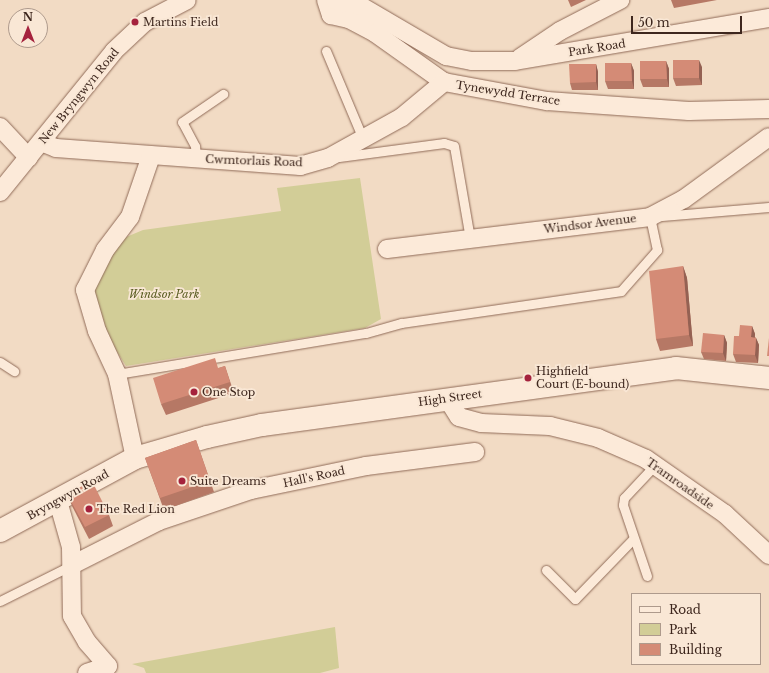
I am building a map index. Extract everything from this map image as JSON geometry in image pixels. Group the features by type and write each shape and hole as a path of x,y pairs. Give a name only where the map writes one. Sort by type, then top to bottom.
{"street":[{"name":"New Bryngwyn Road","path":"0,192 114,51 145,22 188,0"},
{"name":"Tynewydd Terrace","path":"326,0 331,15 349,19 375,34 444,82 547,101 689,111 769,109"},
{"name":"Park Road","path":"335,0 359,5 446,56 472,61 516,61 769,18"},
{"path":"516,61 560,31 620,0"},
{"name":"Cwmtorlais Road","path":"41,142 56,148 300,166 328,158 402,118 444,82"},
{"path":"0,127 29,158"},
{"name":"Windsor Avenue","path":"387,249 650,217 684,199 769,137"},
{"path":"135,458 117,374 97,330 85,290 105,250 130,217 151,156"},
{"name":"High Street","path":"135,458 207,437 262,425 447,398 676,368 769,378"},
{"name":"Tramroadside","path":"447,398 459,418 481,423 550,426 598,438 654,466 725,514 769,555"},
{"name":"Hall's Road","path":"72,564 159,521 251,490 366,466 475,452"},
{"name":"Bryngwyn Road","path":"0,531 135,458"},
{"path":"58,500 71,547 72,616 87,642 110,670"},
{"path":"87,673 110,670"}],"lane":[{"path":"326,51 363,139"},
{"path":"196,159 195,146 182,122 223,94"},
{"path":"328,158 444,143 454,146 470,239"},
{"path":"117,374 366,334 402,323 621,292 657,250 650,217 769,207"},
{"path":"0,362 14,371"},
{"path":"647,576 624,514 624,498 654,466"},
{"path":"546,570 575,599 633,539"},
{"path":"0,601 72,564"}],"green space":[{"name":"Windsor Park","path":"360,178 381,319 365,328 126,366 110,341 94,291 119,240 143,230 281,211 277,188"},
{"path":"335,627 339,668 320,673 146,673 144,668 132,664"}],"building":[{"path":"673,60 699,60 699,78 673,78"},
{"path":"640,61 666,61 667,79 640,79"},
{"path":"605,63 631,63 632,81 605,81"},
{"path":"569,64 596,64 596,82 570,83"},
{"path":"683,266 689,335 656,339 649,271"},
{"path":"740,325 752,326 751,337 756,338 755,355 733,354 734,336 739,336"},
{"path":"703,333 724,335 723,353 701,352"},
{"path":"769,338 769,356 767,356"},
{"path":"215,358 218,368 225,366 230,382 161,404 153,378"},
{"name":"Suite Dreams","path":"196,440 210,481 160,498 145,458"},
{"path":"92,481 109,515 85,527 67,494"}],"place":[{"name":"Martins Field","path":"135,22"},
{"name":"Highfield Court (E-bound)","path":"528,378"},
{"name":"One Stop","path":"194,392"},
{"name":"Suite Dreams","path":"182,481"},
{"name":"The Red Lion","path":"89,509"}]}
